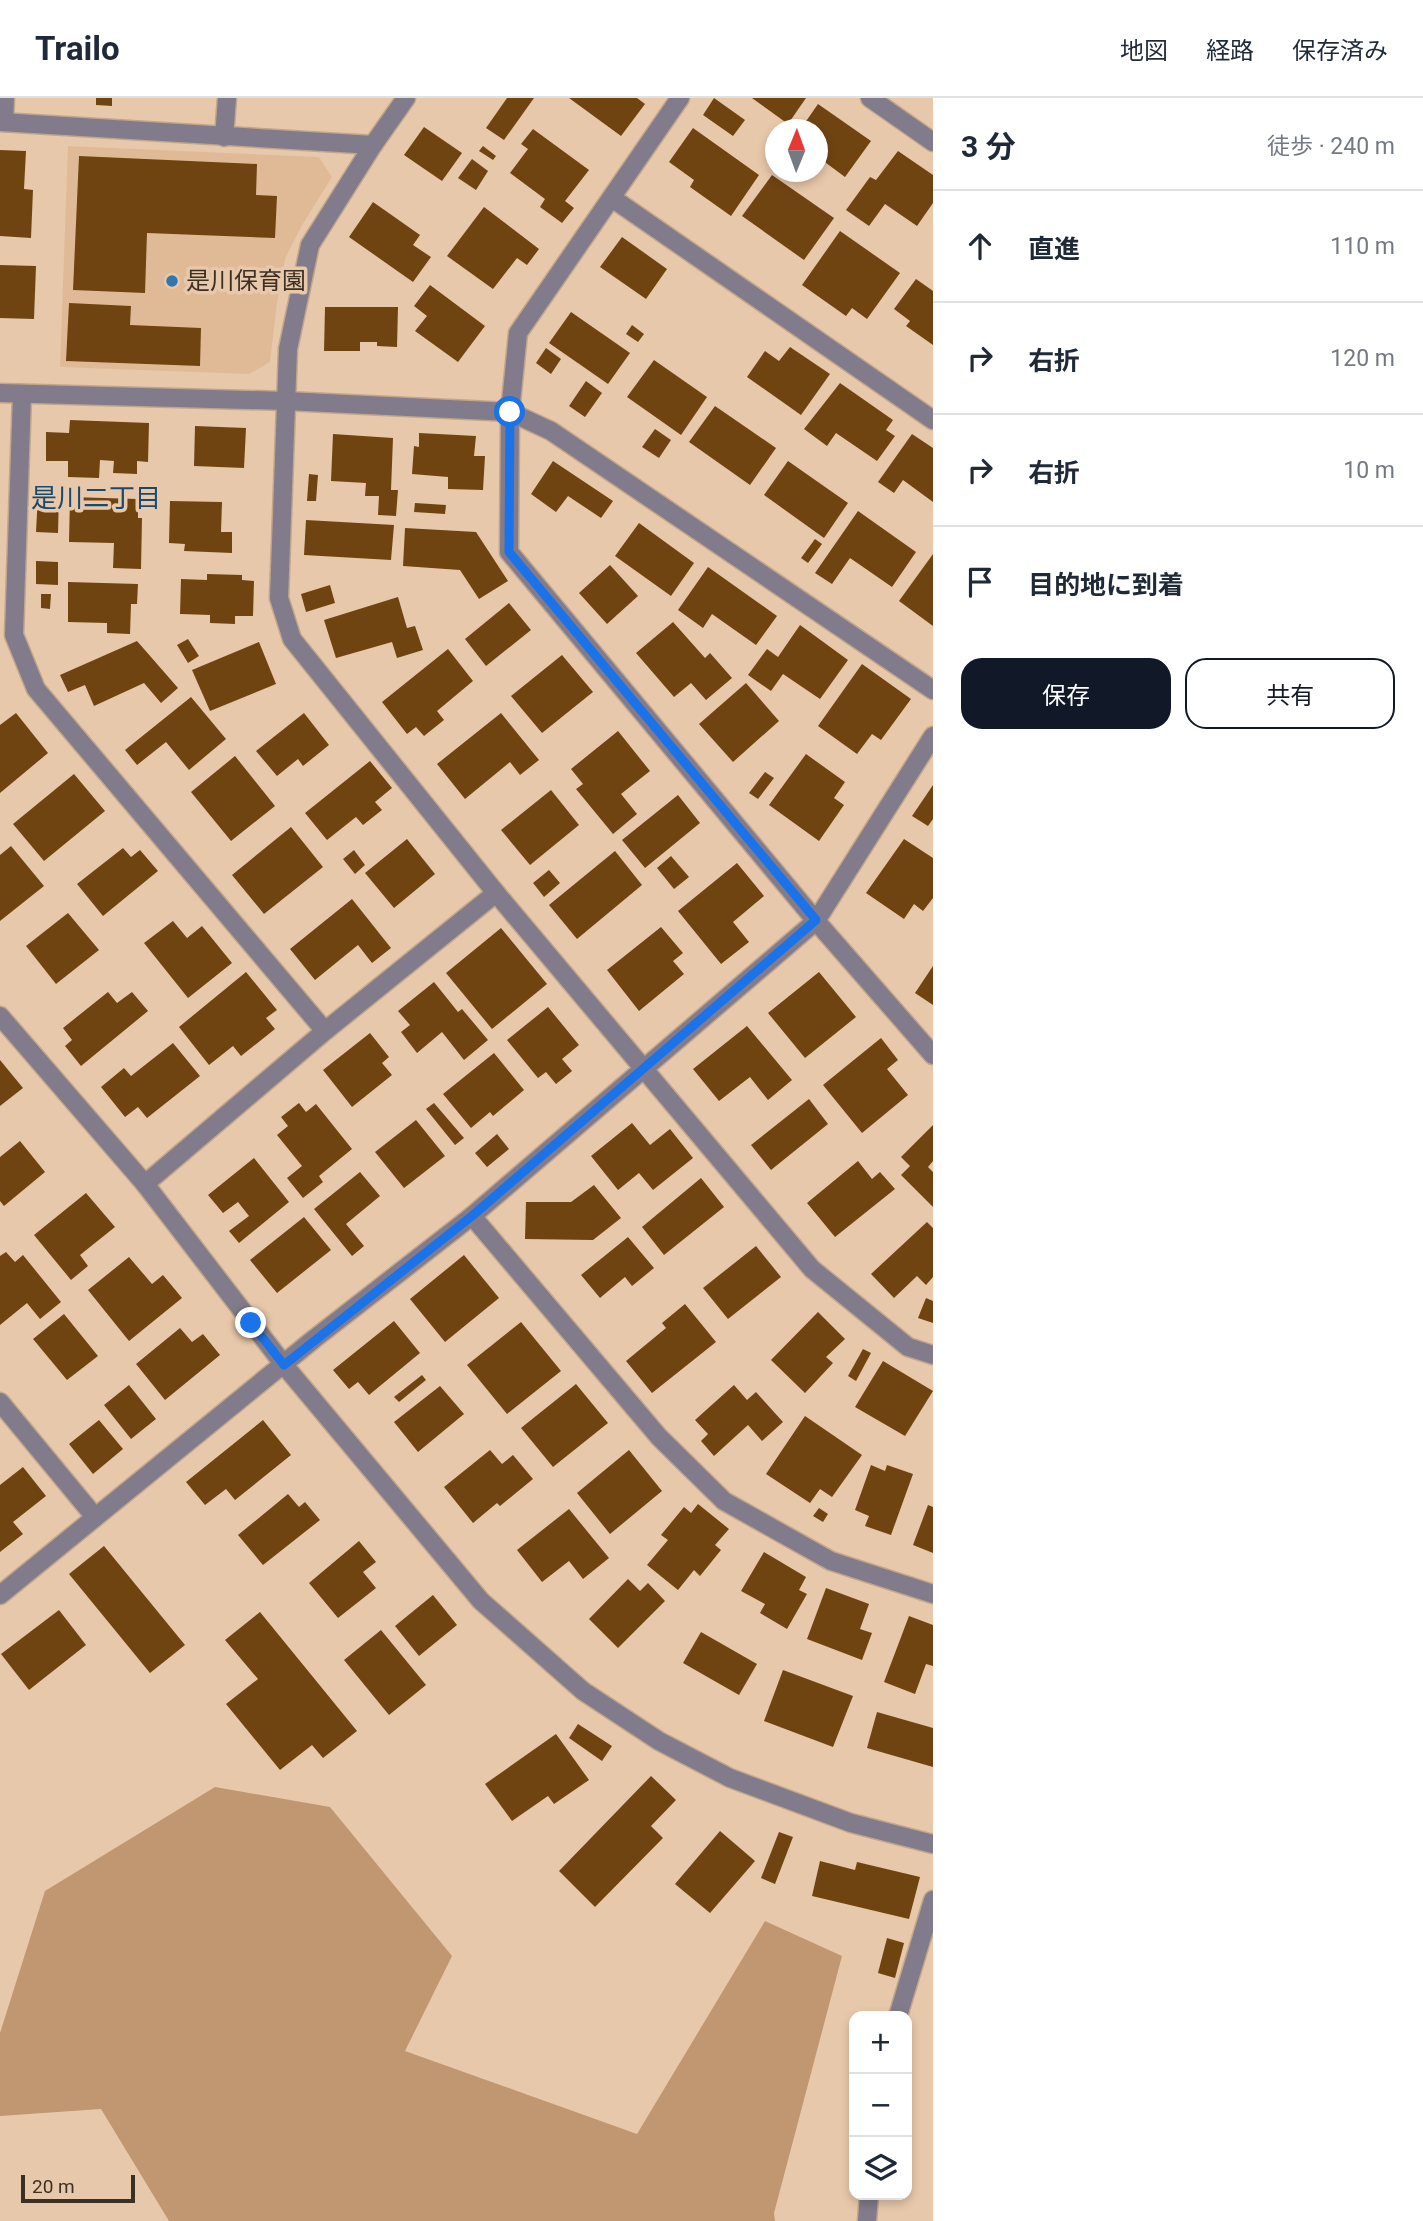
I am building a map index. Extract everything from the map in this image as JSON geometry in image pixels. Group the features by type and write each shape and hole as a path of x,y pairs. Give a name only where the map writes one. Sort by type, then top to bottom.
{"street":[{"path":"5,98 2,122 373,145"},
{"path":"224,137 228,98"},
{"path":"406,98 310,245 288,349 279,598 292,639 496,893 813,1269 908,1347 933,1355"},
{"path":"680,98 518,333 510,412 509,552 816,920 933,1055"},
{"path":"870,98 933,142"},
{"path":"612,198 933,420"},
{"path":"0,393 286,401 510,412 551,431 933,690"},
{"path":"22,394 15,635 36,689 326,1031"},
{"path":"0,1595 472,1216 816,920 933,736"},
{"path":"145,1184 326,1031 496,893"},
{"path":"0,1016 145,1184 284,1365 481,1601 583,1691 659,1741 730,1778 851,1823 933,1844"},
{"path":"472,1216 659,1437 724,1500 831,1562 933,1594"},
{"path":"0,1402 95,1517"},
{"path":"900,2011 933,1900"},
{"path":"867,2221 869,2200"}],"shaded area":[{"name":"是川保育園","path":"68,146 319,157 332,177 285,259 270,362 249,374 60,367"},
{"path":"215,1787 330,1807 452,1956 405,2051 637,2134 765,1921 842,1956 774,2213 775,2221 169,2221 101,2109 0,2116 0,2033 45,1891"}],"building":[{"path":"96,98 112,98 112,106 96,105"},
{"path":"507,98 534,98 504,140 486,128"},
{"path":"569,98 637,98 645,104 621,136"},
{"path":"714,98 745,120 733,136 703,115"},
{"path":"752,98 806,98 791,119 781,119"},
{"path":"818,104 871,141 845,177 828,164 828,119 808,119"},
{"path":"424,127 462,153 442,181 404,155"},
{"path":"693,128 759,175 731,216 690,187 694,180 669,162"},
{"path":"533,129 589,170 565,201 574,208 562,223 540,207 545,199 510,173 528,149 521,144"},
{"path":"483,146 496,156 493,160 479,151"},
{"path":"0,150 26,151 24,189 33,190 31,238 0,236"},
{"path":"898,151 933,175 933,203 917,226 885,204 869,226 846,210 870,177 876,180"},
{"path":"79,156 257,164 256,195 277,196 275,238 147,233 145,293 73,290"},
{"path":"472,159 488,171 476,190 458,178"},
{"path":"767,182 782,182 834,218 804,260 742,216"},
{"path":"373,202 420,235 413,245 431,257 413,282 349,237"},
{"path":"484,207 539,249 527,265 517,258 493,289 447,256"},
{"path":"840,231 900,273 867,319 852,308 846,316 802,285"},
{"path":"622,237 667,269 646,299 600,267"},
{"path":"0,265 36,266 34,319 0,318"},
{"path":"916,279 933,291 933,345 906,326 910,321 894,309"},
{"path":"430,285 485,326 458,362 415,331 427,316 414,306"},
{"path":"69,303 131,306 130,325 201,328 200,366 66,361"},
{"path":"325,307 398,307 397,347 377,346 377,342 360,342 360,351 324,351"},
{"path":"571,312 630,353 608,384 549,343"},
{"path":"632,325 644,334 638,342 626,334"},
{"path":"790,347 830,374 801,415 747,377 765,351 779,361"},
{"path":"546,348 561,359 551,374 536,363"},
{"path":"654,360 707,397 681,435 627,397"},
{"path":"586,381 602,393 585,417 569,406"},
{"path":"840,383 893,420 886,430 895,436 877,461 836,433 827,446 804,429"},
{"path":"715,406 776,448 750,485 689,442"},
{"path":"70,420 149,423 148,462 137,461 137,474 113,473 114,461 100,460 99,478 68,477 68,461 46,461 46,432 69,433"},
{"path":"195,426 246,428 244,468 194,466"},
{"path":"655,429 671,440 659,458 642,447"},
{"path":"419,433 476,436 474,456 485,456 483,490 448,489 448,477 412,474 414,446 419,447"},
{"path":"333,434 393,438 391,490 398,490 396,516 378,515 379,496 365,496 366,483 331,481"},
{"path":"912,434 933,448 933,502 903,480 894,493 878,482"},
{"path":"553,461 613,501 601,518 568,496 556,512 531,494"},
{"path":"788,461 848,503 824,538 764,495"},
{"path":"309,474 318,475 316,501 307,501"},
{"path":"38,494 59,495 58,533 36,532"},
{"path":"70,497 138,499 138,518 142,518 141,569 113,568 114,543 69,542"},
{"path":"170,501 222,502 221,532 232,532 232,553 184,551 185,544 169,543"},
{"path":"415,503 446,505 445,514 414,512"},
{"path":"858,511 916,552 892,587 850,558 832,584 815,573"},
{"path":"306,520 394,525 391,560 304,555"},
{"path":"639,523 694,563 671,596 615,556"},
{"path":"405,528 476,532 508,581 479,599 460,570 403,566"},
{"path":"815,539 822,544 808,563 801,558"},
{"path":"933,554 933,626 899,601"},
{"path":"36,561 58,562 58,585 36,584"},
{"path":"610,565 638,596 607,624 579,593"},
{"path":"708,567 777,616 756,645 712,614 703,628 678,610"},
{"path":"207,574 242,575 242,580 254,581 253,616 235,616 235,624 210,623 210,615 180,614 181,579 207,580"},
{"path":"68,582 138,584 137,604 131,604 130,634 107,633 107,623 68,622"},
{"path":"330,585 335,603 306,612 301,594"},
{"path":"41,594 51,594 50,609 41,608"},
{"path":"398,597 407,628 415,626 423,650 397,658 392,642 336,658 324,620"},
{"path":"509,603 531,630 486,666 465,639"},
{"path":"673,622 705,658 710,653 732,678 706,700 691,683 674,697 636,653"},
{"path":"800,625 848,660 820,699 783,674 771,691 748,675 767,649 778,657"},
{"path":"188,639 199,656 188,663 177,645"},
{"path":"137,641 178,688 161,703 144,683 94,706 85,685 68,692 60,675"},
{"path":"259,642 276,684 210,711 192,670"},
{"path":"448,649 473,681 437,711 444,720 424,736 416,727 407,734 382,702"},
{"path":"562,655 593,692 542,733 511,696"},
{"path":"862,664 911,699 881,740 872,734 857,754 818,726"},
{"path":"746,683 779,721 733,762 699,724"},
{"path":"191,697 226,739 189,770 166,742 137,765 125,750"},
{"path":"16,713 48,753 0,793 0,725"},
{"path":"304,713 329,745 303,766 298,759 277,776 256,751"},
{"path":"501,713 539,760 520,775 510,762 465,799 437,764"},
{"path":"618,731 650,771 621,794 637,814 613,834 576,789 583,784 571,769"},
{"path":"806,754 845,782 834,798 844,805 819,841 769,805"},
{"path":"235,756 275,806 231,841 191,792"},
{"path":"370,761 392,788 375,802 382,810 363,825 356,817 327,840 305,813"},
{"path":"765,772 774,778 758,799 749,793"},
{"path":"74,774 105,811 44,861 13,824"},
{"path":"933,785 933,819 928,826 912,816"},
{"path":"551,790 579,825 530,865 501,830"},
{"path":"678,795 700,823 645,868 622,840"},
{"path":"291,827 323,867 264,914 232,875"},
{"path":"407,839 435,874 394,908 365,873"},
{"path":"904,839 933,858 933,898 923,911 914,904 904,919 866,893"},
{"path":"11,846 44,886 0,921 0,855"},
{"path":"123,848 131,857 140,850 158,871 103,916 77,884"},
{"path":"354,850 365,865 355,874 343,859"},
{"path":"615,851 642,885 577,939 549,905"},
{"path":"671,856 689,877 674,889 657,868"},
{"path":"737,863 764,896 733,922 749,942 721,964 678,911"},
{"path":"549,870 560,883 544,897 533,883"},
{"path":"352,899 391,948 372,963 358,945 315,980 290,949"},
{"path":"68,913 99,950 56,984 26,946"},
{"path":"173,921 187,938 202,926 232,963 188,998 144,943"},
{"path":"661,927 683,953 673,961 684,974 639,1011 607,970"},
{"path":"501,928 547,984 492,1029 446,973"},
{"path":"933,966 933,1005 915,993"},
{"path":"246,972 277,1010 266,1018 275,1029 241,1056 233,1046 209,1065 179,1027"},
{"path":"819,972 856,1017 805,1058 768,1013"},
{"path":"434,982 458,1012 462,1009 488,1040 464,1060 442,1032 417,1053 401,1032 410,1025 398,1011"},
{"path":"108,992 117,1003 132,992 148,1011 81,1066 65,1046 72,1040 63,1028"},
{"path":"548,1007 579,1045 562,1059 572,1071 556,1084 546,1072 538,1078 507,1040"},
{"path":"747,1026 792,1080 768,1100 750,1077 719,1101 693,1069"},
{"path":"370,1033 389,1057 382,1063 392,1075 352,1107 323,1070"},
{"path":"881,1038 898,1060 887,1069 908,1095 862,1133 823,1085"},
{"path":"173,1043 200,1076 147,1118 138,1107 125,1117 101,1087 124,1068 131,1076"},
{"path":"494,1053 524,1090 493,1116 490,1112 471,1128 443,1094"},
{"path":"0,1060 23,1088 0,1106"},
{"path":"809,1099 828,1124 771,1170 751,1145"},
{"path":"299,1103 306,1112 316,1104 352,1149 319,1176 323,1182 303,1198 287,1178 302,1166 277,1135 288,1126 281,1117"},
{"path":"434,1103 464,1138 455,1145 426,1109"},
{"path":"416,1120 445,1156 404,1188 375,1152"},
{"path":"632,1123 650,1145 670,1129 693,1158 653,1190 639,1173 618,1190 591,1156"},
{"path":"933,1125 933,1161 928,1167 933,1172 933,1207 901,1175 910,1166 901,1157"},
{"path":"497,1134 509,1149 487,1167 475,1153"},
{"path":"20,1141 45,1172 4,1206 0,1201 0,1157"},
{"path":"254,1158 289,1202 239,1243 229,1231 249,1216 238,1202 223,1213 208,1195"},
{"path":"858,1161 872,1179 880,1172 895,1189 835,1237 807,1203"},
{"path":"360,1172 380,1196 346,1224 364,1246 352,1256 314,1209"},
{"path":"701,1178 724,1207 664,1255 642,1227"},
{"path":"594,1185 621,1218 593,1240 525,1239 526,1202 571,1202"},
{"path":"86,1193 115,1227 80,1255 88,1266 71,1280 34,1235"},
{"path":"304,1217 331,1250 277,1293 250,1260"},
{"path":"927,1222 933,1228 933,1277 926,1285 917,1276 894,1298 871,1274"},
{"path":"628,1237 654,1268 632,1286 625,1277 600,1298 581,1275"},
{"path":"756,1246 781,1277 728,1319 703,1288"},
{"path":"6,1252 15,1262 23,1255 61,1302 40,1319 27,1303 0,1325 0,1256"},
{"path":"464,1255 499,1298 445,1342 410,1299"},
{"path":"129,1257 152,1284 163,1275 182,1298 129,1341 88,1290"},
{"path":"926,1298 933,1301 933,1323 918,1318"},
{"path":"685,1304 716,1342 652,1393 626,1361 666,1328 662,1323"},
{"path":"818,1312 845,1339 826,1357 833,1363 805,1393 771,1360"},
{"path":"64,1314 98,1356 67,1380 33,1339"},
{"path":"394,1321 420,1353 369,1395 358,1382 349,1389 333,1370"},
{"path":"521,1322 561,1371 507,1414 467,1365"},
{"path":"180,1328 192,1342 203,1334 220,1355 165,1400 136,1364"},
{"path":"863,1349 871,1353 856,1381 848,1376"},
{"path":"883,1361 933,1391 905,1436 855,1407"},
{"path":"422,1375 426,1380 399,1402 394,1397"},
{"path":"576,1384 608,1423 553,1467 521,1428"},
{"path":"129,1385 156,1419 131,1439 104,1405"},
{"path":"734,1385 747,1400 756,1392 783,1422 762,1441 748,1425 714,1456 701,1441 708,1434 695,1420"},
{"path":"440,1386 464,1414 418,1452 394,1422"},
{"path":"805,1416 862,1455 832,1497 820,1489 810,1503 766,1474"},
{"path":"99,1420 123,1449 93,1474 69,1444"},
{"path":"263,1420 291,1455 235,1500 226,1489 205,1505 186,1482"},
{"path":"490,1450 502,1464 513,1455 533,1479 500,1506 497,1503 473,1523 444,1487"},
{"path":"629,1450 662,1491 610,1534 577,1493"},
{"path":"871,1465 885,1471 887,1465 913,1474 891,1535 865,1526 869,1516 855,1510"},
{"path":"23,1467 46,1496 13,1522 23,1534 0,1552 0,1485"},
{"path":"288,1494 299,1507 305,1502 320,1520 263,1565 238,1535"},
{"path":"698,1504 729,1529 715,1545 721,1550 700,1576 694,1570 678,1590 647,1565 668,1540 661,1535 684,1507 691,1513"},
{"path":"928,1505 933,1507 933,1553 913,1545"},
{"path":"819,1508 828,1514 823,1522 813,1516"},
{"path":"569,1509 609,1558 583,1579 569,1561 542,1582 517,1550"},
{"path":"359,1541 376,1562 363,1572 376,1588 338,1618 309,1583"},
{"path":"104,1546 185,1645 150,1673 69,1574"},
{"path":"764,1552 806,1577 799,1590 807,1594 787,1629 760,1613 765,1604 741,1591"},
{"path":"628,1579 640,1591 648,1583 665,1601 618,1648 589,1619"},
{"path":"826,1588 869,1604 860,1629 872,1633 862,1660 807,1639"},
{"path":"433,1595 457,1625 419,1656 395,1626"},
{"path":"59,1610 86,1645 29,1690 1,1654"},
{"path":"260,1612 357,1731 323,1758 312,1745 280,1770 226,1704 258,1679 225,1640"},
{"path":"909,1616 933,1625 933,1666 926,1664 915,1694 884,1682"},
{"path":"381,1630 426,1685 389,1715 344,1660"},
{"path":"701,1632 757,1664 739,1695 683,1663"},
{"path":"783,1670 853,1696 833,1747 764,1721"},
{"path":"877,1712 933,1728 933,1767 867,1748"},
{"path":"578,1724 612,1746 602,1761 569,1738"},
{"path":"556,1734 589,1780 554,1804 548,1796 512,1821 485,1784"},
{"path":"651,1776 676,1800 651,1826 663,1838 595,1907 559,1871"},
{"path":"720,1831 755,1861 710,1913 675,1884"},
{"path":"779,1832 793,1837 775,1884 761,1878"},
{"path":"820,1861 855,1870 857,1862 920,1877 909,1919 812,1896"},
{"path":"887,1938 904,1943 895,1978 878,1973"}],"place":[{"name":"是川保育園","path":"172,281"}],"district":[{"name":"是川二丁目","path":"96,498"}],"route":[{"path":"251,1323 284,1365 472,1216 816,920 509,552 510,412"}]}
